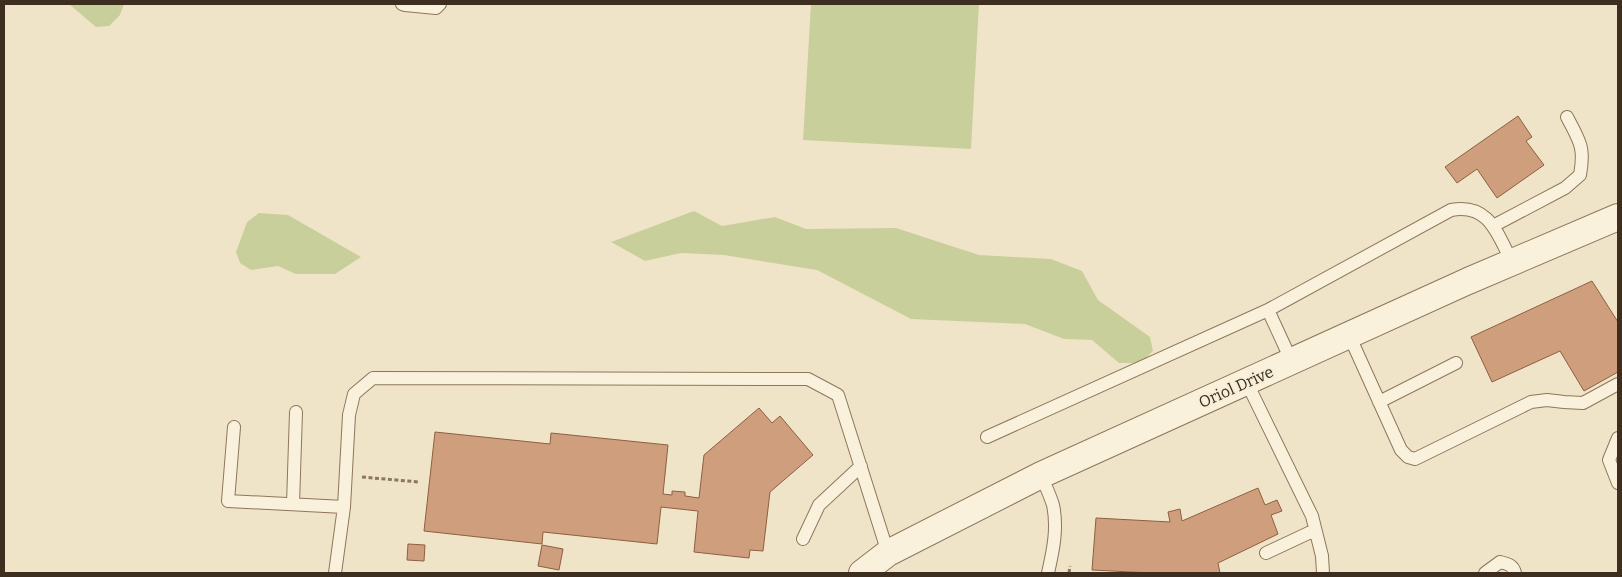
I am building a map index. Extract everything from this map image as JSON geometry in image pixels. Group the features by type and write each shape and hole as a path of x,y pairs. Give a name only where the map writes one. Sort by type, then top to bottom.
{"street":[{"name":"Oriol Drive","path":"862,573 888,553 1041,475 1512,262 1618,217"}],"lane":[{"path":"402,4 436,8 440,4"},
{"path":"1493,226 1565,188 1580,175 1583,157 1580,144 1568,118"},
{"path":"987,437 1268,310 1450,210 1463,208 1474,210 1483,216 1493,226 1512,262"},
{"path":"1268,310 1292,362"},
{"path":"1349,335 1401,450 1408,457 1414,459 1531,402 1547,400 1583,402 1618,384"},
{"path":"1379,402 1456,363"},
{"path":"336,573 344,507 349,415 354,394 373,378 808,379 838,395 888,553"},
{"path":"1246,381 1312,516 1322,556 1324,573"},
{"path":"293,504 296,412"},
{"path":"234,427 228,501 344,507"},
{"path":"1618,438 1609,460 1618,483"},
{"path":"803,539 819,505 861,466"},
{"path":"1041,475 1052,504 1055,520 1055,539 1048,573"},
{"path":"1266,553 1315,530"},
{"path":"1484,573 1500,562 1513,567 1515,573"}],"path":[{"path":"346,475 419,482"}],"green space":[{"path":"69,4 124,4 120,15 109,26 96,27"},
{"path":"811,4 979,4 971,149 803,140"},
{"path":"694,211 722,226 775,217 806,229 896,228 979,255 1051,259 1082,271 1098,300 1150,337 1153,351 1141,363 1119,363 1092,340 1064,339 1025,324 911,319 817,270 724,255 681,253 645,261 611,242"},
{"path":"259,213 288,215 361,257 335,274 296,274 278,266 251,270 240,263 236,252 247,222"}],"building":[{"path":"1518,116 1532,137 1526,141 1544,165 1497,198 1477,169 1457,183 1445,167"},
{"path":"1592,281 1618,322 1618,372 1584,391 1560,351 1492,382 1471,337"},
{"path":"759,408 772,423 780,416 813,455 770,492 763,551 750,550 749,558 694,552 698,511 661,507 657,544 543,532 542,544 424,531 435,432 550,444 551,433 668,445 663,494 672,495 672,491 685,492 685,496 699,498 704,455"},
{"path":"1258,488 1265,505 1277,500 1282,511 1271,515 1278,534 1218,563 1220,573 1151,573 1092,570 1096,518 1170,522 1168,512 1180,509 1182,521"},
{"path":"408,544 425,545 424,561 407,560"},
{"path":"542,545 563,549 559,570 538,566"}]}
